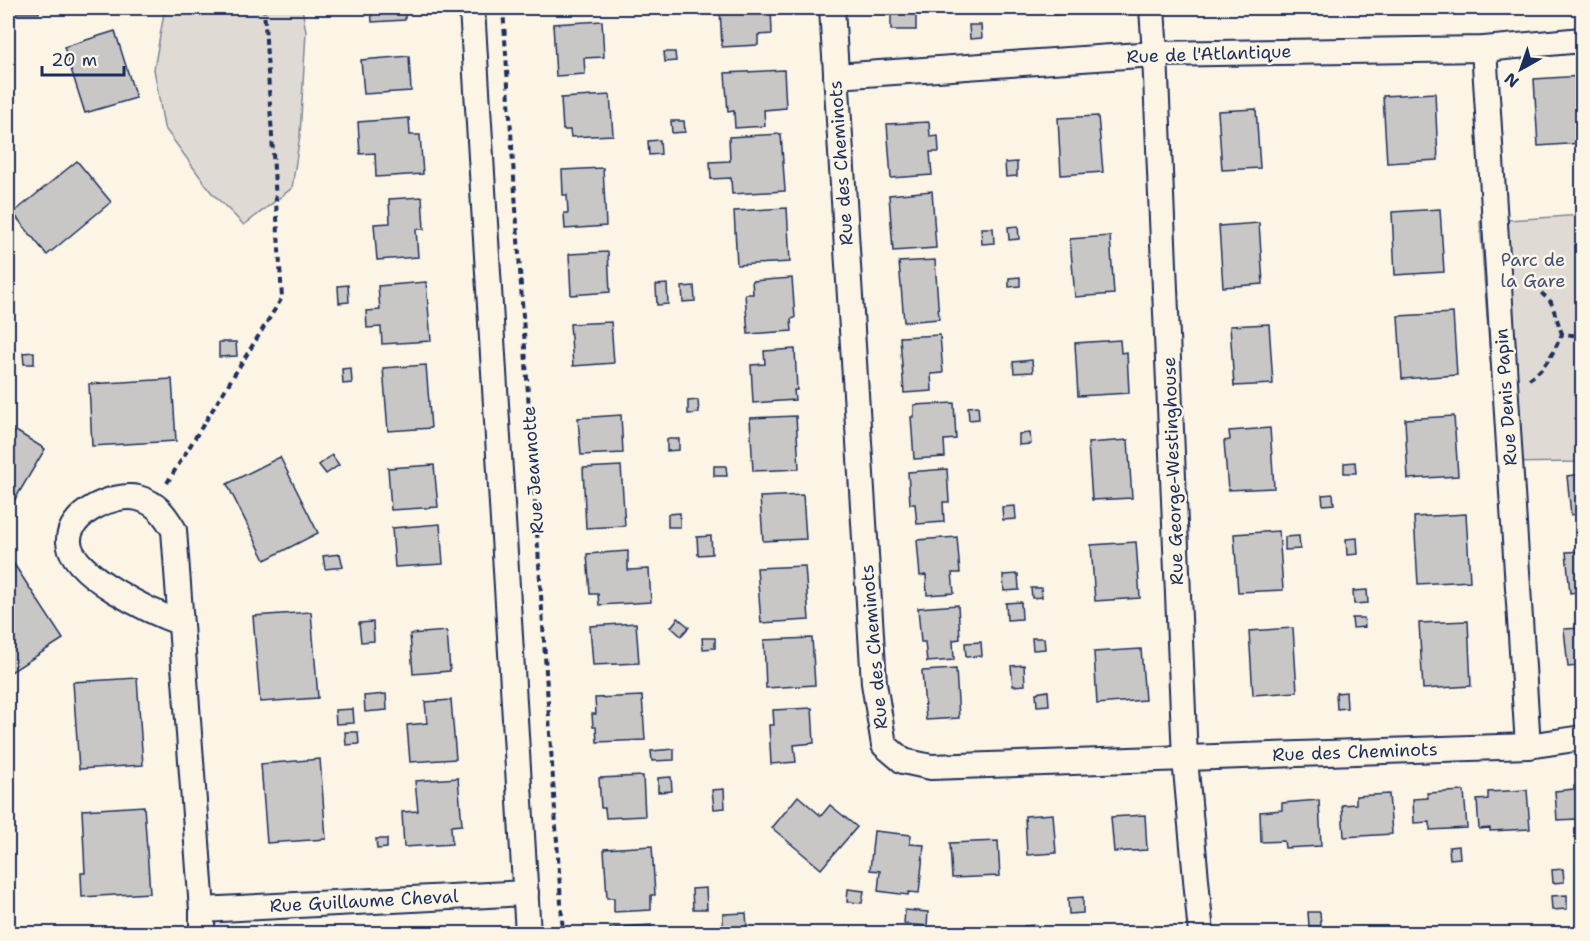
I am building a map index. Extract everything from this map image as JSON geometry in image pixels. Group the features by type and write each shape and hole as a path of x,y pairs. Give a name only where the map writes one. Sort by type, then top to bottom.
{"street":[{"name":"Rue Jeannotte","path":"472,8 528,933"},
{"name":"Rue des Cheminots","path":"832,8 874,683 884,745 903,761 931,767 1528,746 1582,738"},
{"name":"Rue George-Westinghouse","path":"1152,8 1185,759 1201,933"},
{"name":"Rue de l'Atlantique","path":"836,76 1155,54 1484,49 1582,40"},
{"name":"Rue Denis Papin","path":"1484,49 1528,746"},
{"path":"181,623 156,614 103,583 84,569 69,543 72,528 84,513 99,503 124,497 138,498 154,505 165,515 174,530 181,623 202,910 202,933"},
{"name":"Rue Guillaume Cheval","path":"202,910 526,893"}],"path":[{"path":"154,505 282,298 264,8"},
{"name":"Rue Jeannotte","path":"503,8 563,933"},
{"path":"1498,269 1532,283 1551,302 1562,334 1549,361 1534,376 1506,392"},
{"path":"1562,334 1582,336"}],"green space":[{"path":"165,8 302,8 306,32 300,135 292,188 244,225 211,192 164,127 154,69"},
{"name":"Parc de la Gare","path":"1582,215 1582,462 1498,463 1480,222"}],"building":[{"path":"8,8 39,8 39,13 8,13"},
{"path":"371,8 405,8 405,20 372,22"},
{"path":"720,8 771,8 772,34 758,35 758,45 722,47"},
{"path":"884,8 919,8 919,13 916,13 916,30 891,30 891,14 884,14"},
{"path":"1047,8 1095,8 1095,13 1047,15"},
{"path":"602,21 604,57 584,58 585,74 556,76 553,24"},
{"path":"969,25 981,25 982,38 970,39"},
{"path":"115,31 136,98 85,113 64,47"},
{"path":"664,52 675,52 676,61 665,62"},
{"path":"409,56 411,91 364,94 361,60"},
{"path":"784,70 786,108 764,110 765,126 735,128 734,111 728,112 725,73"},
{"path":"1582,76 1582,143 1538,146 1534,79"},
{"path":"1435,93 1438,160 1387,163 1383,96"},
{"path":"610,95 613,135 571,137 570,130 563,130 561,98"},
{"path":"1256,109 1260,168 1222,170 1218,111"},
{"path":"1098,116 1103,172 1061,175 1058,118"},
{"path":"409,118 410,135 420,135 423,174 376,177 375,153 360,154 358,122"},
{"path":"671,121 684,121 685,132 672,133"},
{"path":"929,122 930,137 938,136 939,152 930,152 932,175 891,178 887,124"},
{"path":"781,134 785,191 732,194 731,178 711,179 710,162 730,161 729,137"},
{"path":"660,140 661,154 649,155 648,141"},
{"path":"77,161 111,202 47,255 13,213"},
{"path":"1017,162 1017,176 1006,177 1005,163"},
{"path":"603,168 606,226 565,229 564,213 568,213 567,195 563,195 562,170"},
{"path":"932,191 936,248 893,251 889,195"},
{"path":"422,197 424,229 416,229 418,257 377,260 374,224 390,223 389,199"},
{"path":"787,208 790,262 737,265 734,211"},
{"path":"1440,209 1444,272 1395,275 1392,212"},
{"path":"1259,223 1263,284 1223,287 1219,226"},
{"path":"1018,226 1019,239 1009,240 1008,227"},
{"path":"981,228 993,228 994,243 982,244"},
{"path":"1110,236 1114,294 1075,297 1070,239"},
{"path":"608,252 610,292 571,295 569,254"},
{"path":"935,260 939,319 904,322 899,262"},
{"path":"1020,277 1020,286 1009,287 1009,278"},
{"path":"792,278 795,318 791,319 792,331 748,334 745,294 753,294 752,281"},
{"path":"426,282 431,341 382,344 381,327 367,328 366,311 380,310 378,286"},
{"path":"667,284 668,304 657,305 656,285"},
{"path":"348,285 349,302 339,303 338,286"},
{"path":"694,286 695,301 683,302 682,287"},
{"path":"1453,313 1457,375 1402,379 1398,316"},
{"path":"611,322 614,363 573,366 570,324"},
{"path":"1269,324 1273,384 1234,386 1230,326"},
{"path":"940,335 943,373 931,374 932,391 904,393 900,337"},
{"path":"1120,340 1121,353 1127,352 1129,393 1078,396 1075,343"},
{"path":"219,342 236,342 237,356 219,357"},
{"path":"795,349 797,390 794,390 795,400 753,403 751,365 765,364 764,351"},
{"path":"34,352 34,364 24,364 23,353"},
{"path":"1032,360 1033,372 1014,373 1013,362"},
{"path":"426,365 431,428 388,431 383,368"},
{"path":"351,368 352,383 343,384 342,369"},
{"path":"172,379 176,441 92,446 89,384"},
{"path":"698,400 699,413 688,414 688,401"},
{"path":"954,403 956,439 944,440 945,457 914,459 911,417 914,417 914,405"},
{"path":"978,406 979,419 969,420 968,407"},
{"path":"621,415 623,453 581,455 578,418"},
{"path":"796,416 799,469 753,471 750,418"},
{"path":"1454,416 1458,476 1408,479 1405,419"},
{"path":"8,426 45,449 8,511"},
{"path":"1270,428 1274,488 1228,490 1224,441 1230,440 1229,431"},
{"path":"1030,433 1031,444 1019,445 1019,434"},
{"path":"667,439 679,439 679,450 667,451"},
{"path":"1128,440 1132,498 1092,500 1088,443"},
{"path":"332,455 339,465 326,474 319,465"},
{"path":"280,457 318,533 265,560 227,484"},
{"path":"1355,462 1356,473 1344,473 1344,463"},
{"path":"434,465 438,507 391,510 388,468"},
{"path":"621,466 625,526 586,528 583,468"},
{"path":"714,466 726,466 727,476 714,476"},
{"path":"947,469 949,502 943,502 944,522 917,524 915,504 910,504 908,472"},
{"path":"1582,474 1582,540 1580,540 1577,514 1571,515 1567,476"},
{"path":"1333,494 1334,504 1323,505 1322,495"},
{"path":"803,495 806,539 763,541 760,497"},
{"path":"1015,506 1016,519 1003,520 1002,507"},
{"path":"680,513 680,527 668,527 668,514"},
{"path":"1466,514 1470,581 1418,584 1414,517"},
{"path":"440,524 443,564 395,567 392,528"},
{"path":"1279,531 1283,590 1238,592 1234,534"},
{"path":"711,536 712,554 698,555 697,537"},
{"path":"1299,536 1300,549 1285,550 1285,537"},
{"path":"957,537 960,573 952,573 954,593 927,595 926,575 920,576 917,540"},
{"path":"1357,538 1358,554 1347,555 1346,539"},
{"path":"1136,542 1140,598 1095,601 1091,545"},
{"path":"628,551 628,570 649,569 651,602 599,605 598,594 590,594 587,554"},
{"path":"1582,551 1582,609 1578,609 1577,592 1570,593 1566,552"},
{"path":"340,554 343,567 325,569 323,556"},
{"path":"14,564 63,639 8,674 8,569"},
{"path":"805,566 809,620 761,623 757,568"},
{"path":"1018,574 1019,590 1004,591 1003,575"},
{"path":"1031,588 1041,588 1042,597 1032,598"},
{"path":"1367,590 1368,603 1354,604 1353,591"},
{"path":"1021,602 1022,619 1007,620 1006,603"},
{"path":"958,605 960,639 953,640 954,660 927,662 925,642 921,642 918,608"},
{"path":"311,612 318,698 260,702 253,616"},
{"path":"678,618 689,627 681,636 671,627"},
{"path":"1352,618 1364,618 1365,627 1353,628"},
{"path":"1468,621 1471,686 1423,689 1419,623"},
{"path":"373,622 374,641 361,642 359,623"},
{"path":"636,623 639,663 593,665 590,626"},
{"path":"1293,628 1297,692 1253,695 1249,631"},
{"path":"1582,628 1582,677 1580,677 1579,666 1568,667 1564,629"},
{"path":"447,631 450,671 413,674 410,634"},
{"path":"702,638 715,638 715,648 703,649"},
{"path":"812,638 815,685 766,688 764,640"},
{"path":"1032,638 1044,638 1045,649 1033,650"},
{"path":"981,642 982,656 966,657 965,643"},
{"path":"1141,649 1145,700 1097,704 1094,652"},
{"path":"1024,665 1025,685 1013,686 1011,666"},
{"path":"956,669 959,718 926,720 922,671"},
{"path":"137,678 143,765 79,769 73,682"},
{"path":"1048,691 1049,705 1037,706 1036,693"},
{"path":"1346,692 1347,708 1337,709 1336,693"},
{"path":"386,694 387,710 365,712 364,696"},
{"path":"642,696 645,740 597,742 592,714 596,714 595,698"},
{"path":"451,700 456,759 410,762 407,725 427,723 425,702"},
{"path":"812,708 814,743 794,745 796,762 771,764 769,725 774,725 773,710"},
{"path":"353,709 354,723 336,724 335,710"},
{"path":"345,732 358,732 359,744 346,745"},
{"path":"674,749 674,760 652,761 651,751"},
{"path":"320,759 326,839 267,843 261,764"},
{"path":"643,776 645,816 606,818 605,808 601,808 599,778"},
{"path":"671,777 672,791 658,792 658,778"},
{"path":"458,778 462,825 451,826 452,844 404,847 402,812 418,811 415,781"},
{"path":"1574,786 1582,786 1582,824 1576,824 1576,819 1557,820 1555,791 1574,789"},
{"path":"724,789 725,808 714,809 712,790"},
{"path":"1527,790 1530,829 1490,831 1490,828 1479,829 1477,800 1488,799 1488,792"},
{"path":"1464,791 1467,828 1430,830 1430,822 1414,823 1413,799 1428,798 1427,793"},
{"path":"1389,794 1392,834 1344,837 1342,805 1356,804 1356,796"},
{"path":"798,796 821,816 830,805 857,827 821,869 772,828"},
{"path":"1319,800 1321,846 1285,848 1284,841 1261,842 1260,812 1282,810 1282,803"},
{"path":"144,806 150,893 82,897 81,873 85,873 82,810"},
{"path":"1053,814 1056,853 1027,855 1025,816"},
{"path":"1145,815 1147,850 1114,852 1111,817"},
{"path":"874,831 911,835 910,844 924,845 919,893 909,892 908,895 878,891 880,871 870,870"},
{"path":"376,839 387,839 387,848 377,849"},
{"path":"998,841 1000,876 952,878 950,843"},
{"path":"652,846 655,895 651,895 651,910 614,912 614,898 607,898 604,849"},
{"path":"1459,846 1460,858 1450,859 1449,847"},
{"path":"1563,869 1564,882 1553,883 1552,870"},
{"path":"706,888 707,909 693,909 692,889"},
{"path":"848,889 864,891 862,903 847,902"},
{"path":"1567,895 1567,909 1552,910 1551,896"},
{"path":"1083,897 1083,913 1069,914 1068,898"},
{"path":"905,910 928,912 927,926 904,924"},
{"path":"1308,912 1320,912 1321,926 1309,926"},
{"path":"746,913 747,928 723,929 723,914"},
{"path":"651,925 652,934 610,934 610,928"},
{"path":"1036,925 1037,934 1024,934 1024,926"},
{"path":"154,931 154,934 118,934"}]}
